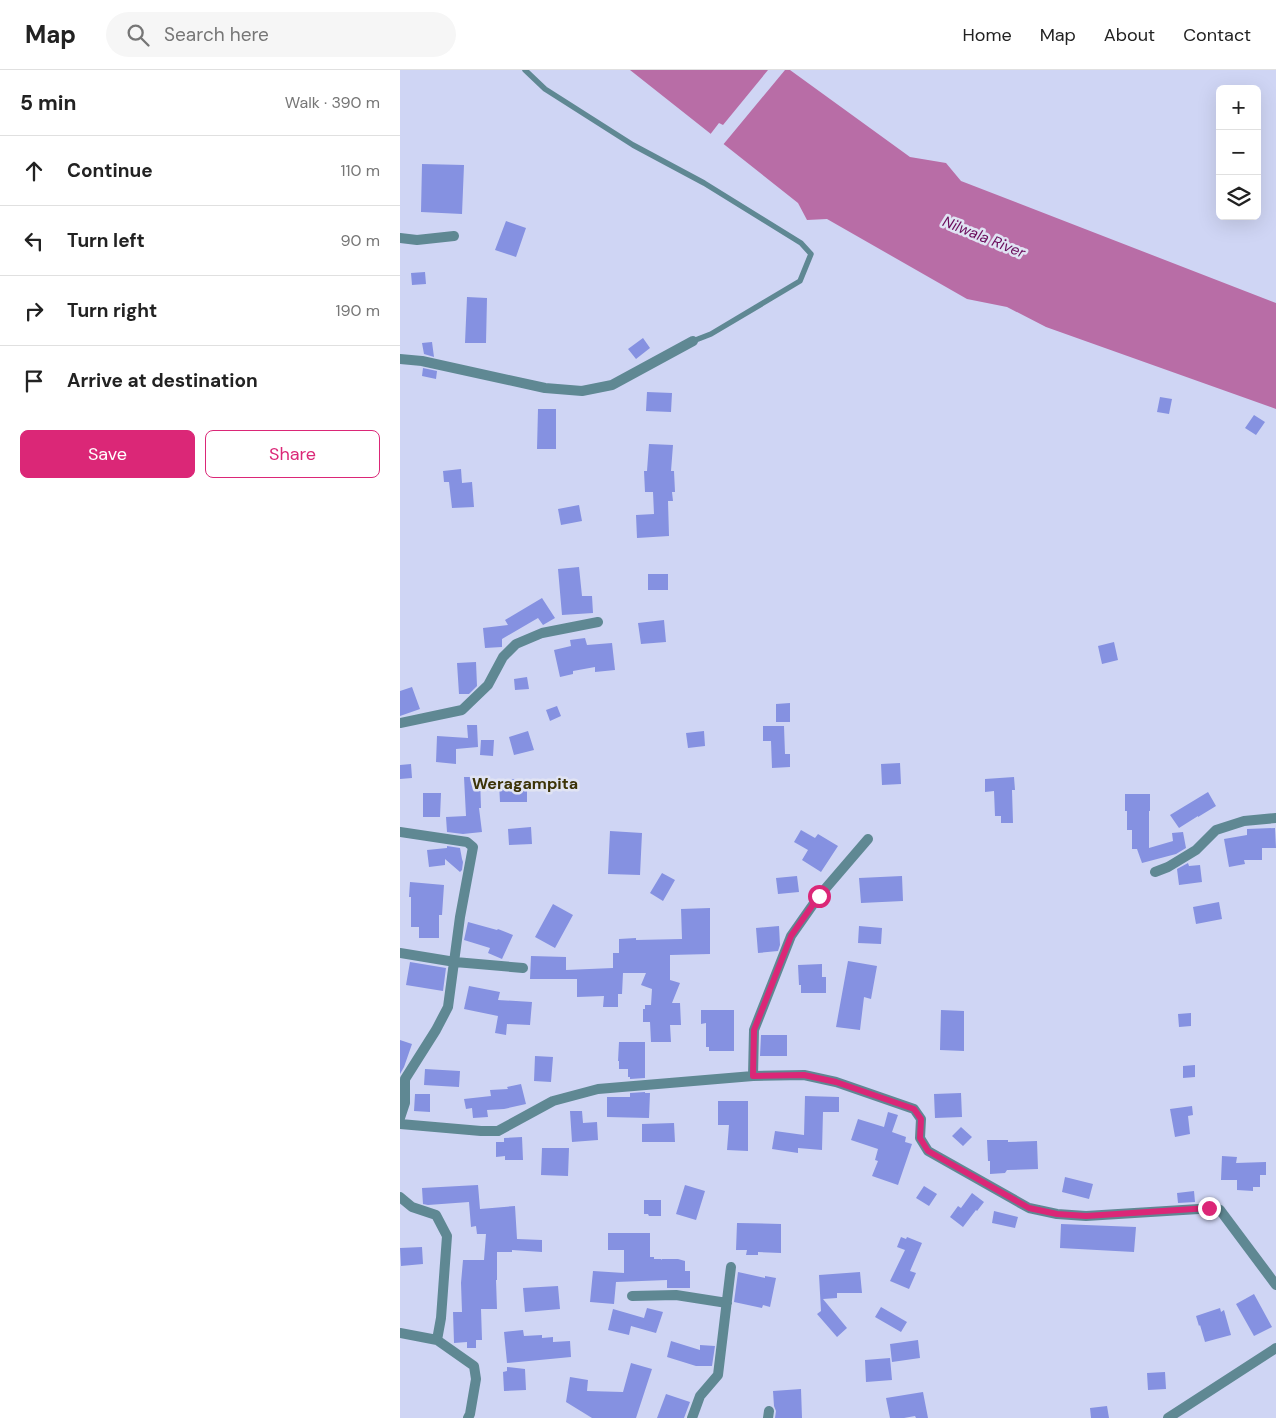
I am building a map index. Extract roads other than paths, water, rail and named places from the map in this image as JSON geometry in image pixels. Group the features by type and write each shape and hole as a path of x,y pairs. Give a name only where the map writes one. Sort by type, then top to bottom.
{"street":[{"path":"400,238 417,240 454,236"},
{"path":"400,359 422,360 545,388 582,391 612,385 693,340"},
{"path":"400,723 462,710 488,685 503,657 516,644 542,633 598,622"},
{"path":"1155,872 1168,867 1196,850 1216,830 1244,821 1276,818"},
{"path":"400,832 467,842 473,847 460,917 448,1007 436,1030 403,1078 405,1103 400,1118"},
{"path":"753,1076 754,1030 791,936 819,896 868,839"},
{"path":"400,953 455,962 522,968"},
{"path":"400,1124 498,1131 553,1101 598,1089 753,1076 804,1075 836,1082 914,1109 921,1119 920,1138 928,1151 1029,1208 1057,1214 1086,1216 1215,1208 1220,1210 1276,1285"},
{"path":"400,1197 412,1207 436,1215 447,1236 441,1318 437,1340"},
{"path":"692,1418 700,1396 718,1374 731,1267"},
{"path":"632,1296 676,1294 726,1302"},
{"path":"400,1333 437,1340 474,1366 476,1379 468,1418"},
{"path":"1168,1418 1276,1348"}],"lane":[{"path":"525,70 545,89 633,144 704,183 801,243 811,254 800,281 711,334 693,340"}],"water":[{"name":"Nilwala River","path":"630,70 790,70 910,157 946,163 961,181 1276,303 1276,409 1046,327 1007,307 967,299 827,219 807,220 798,203"}],"district":[{"name":"Weragampita","path":"525,783"}]}
